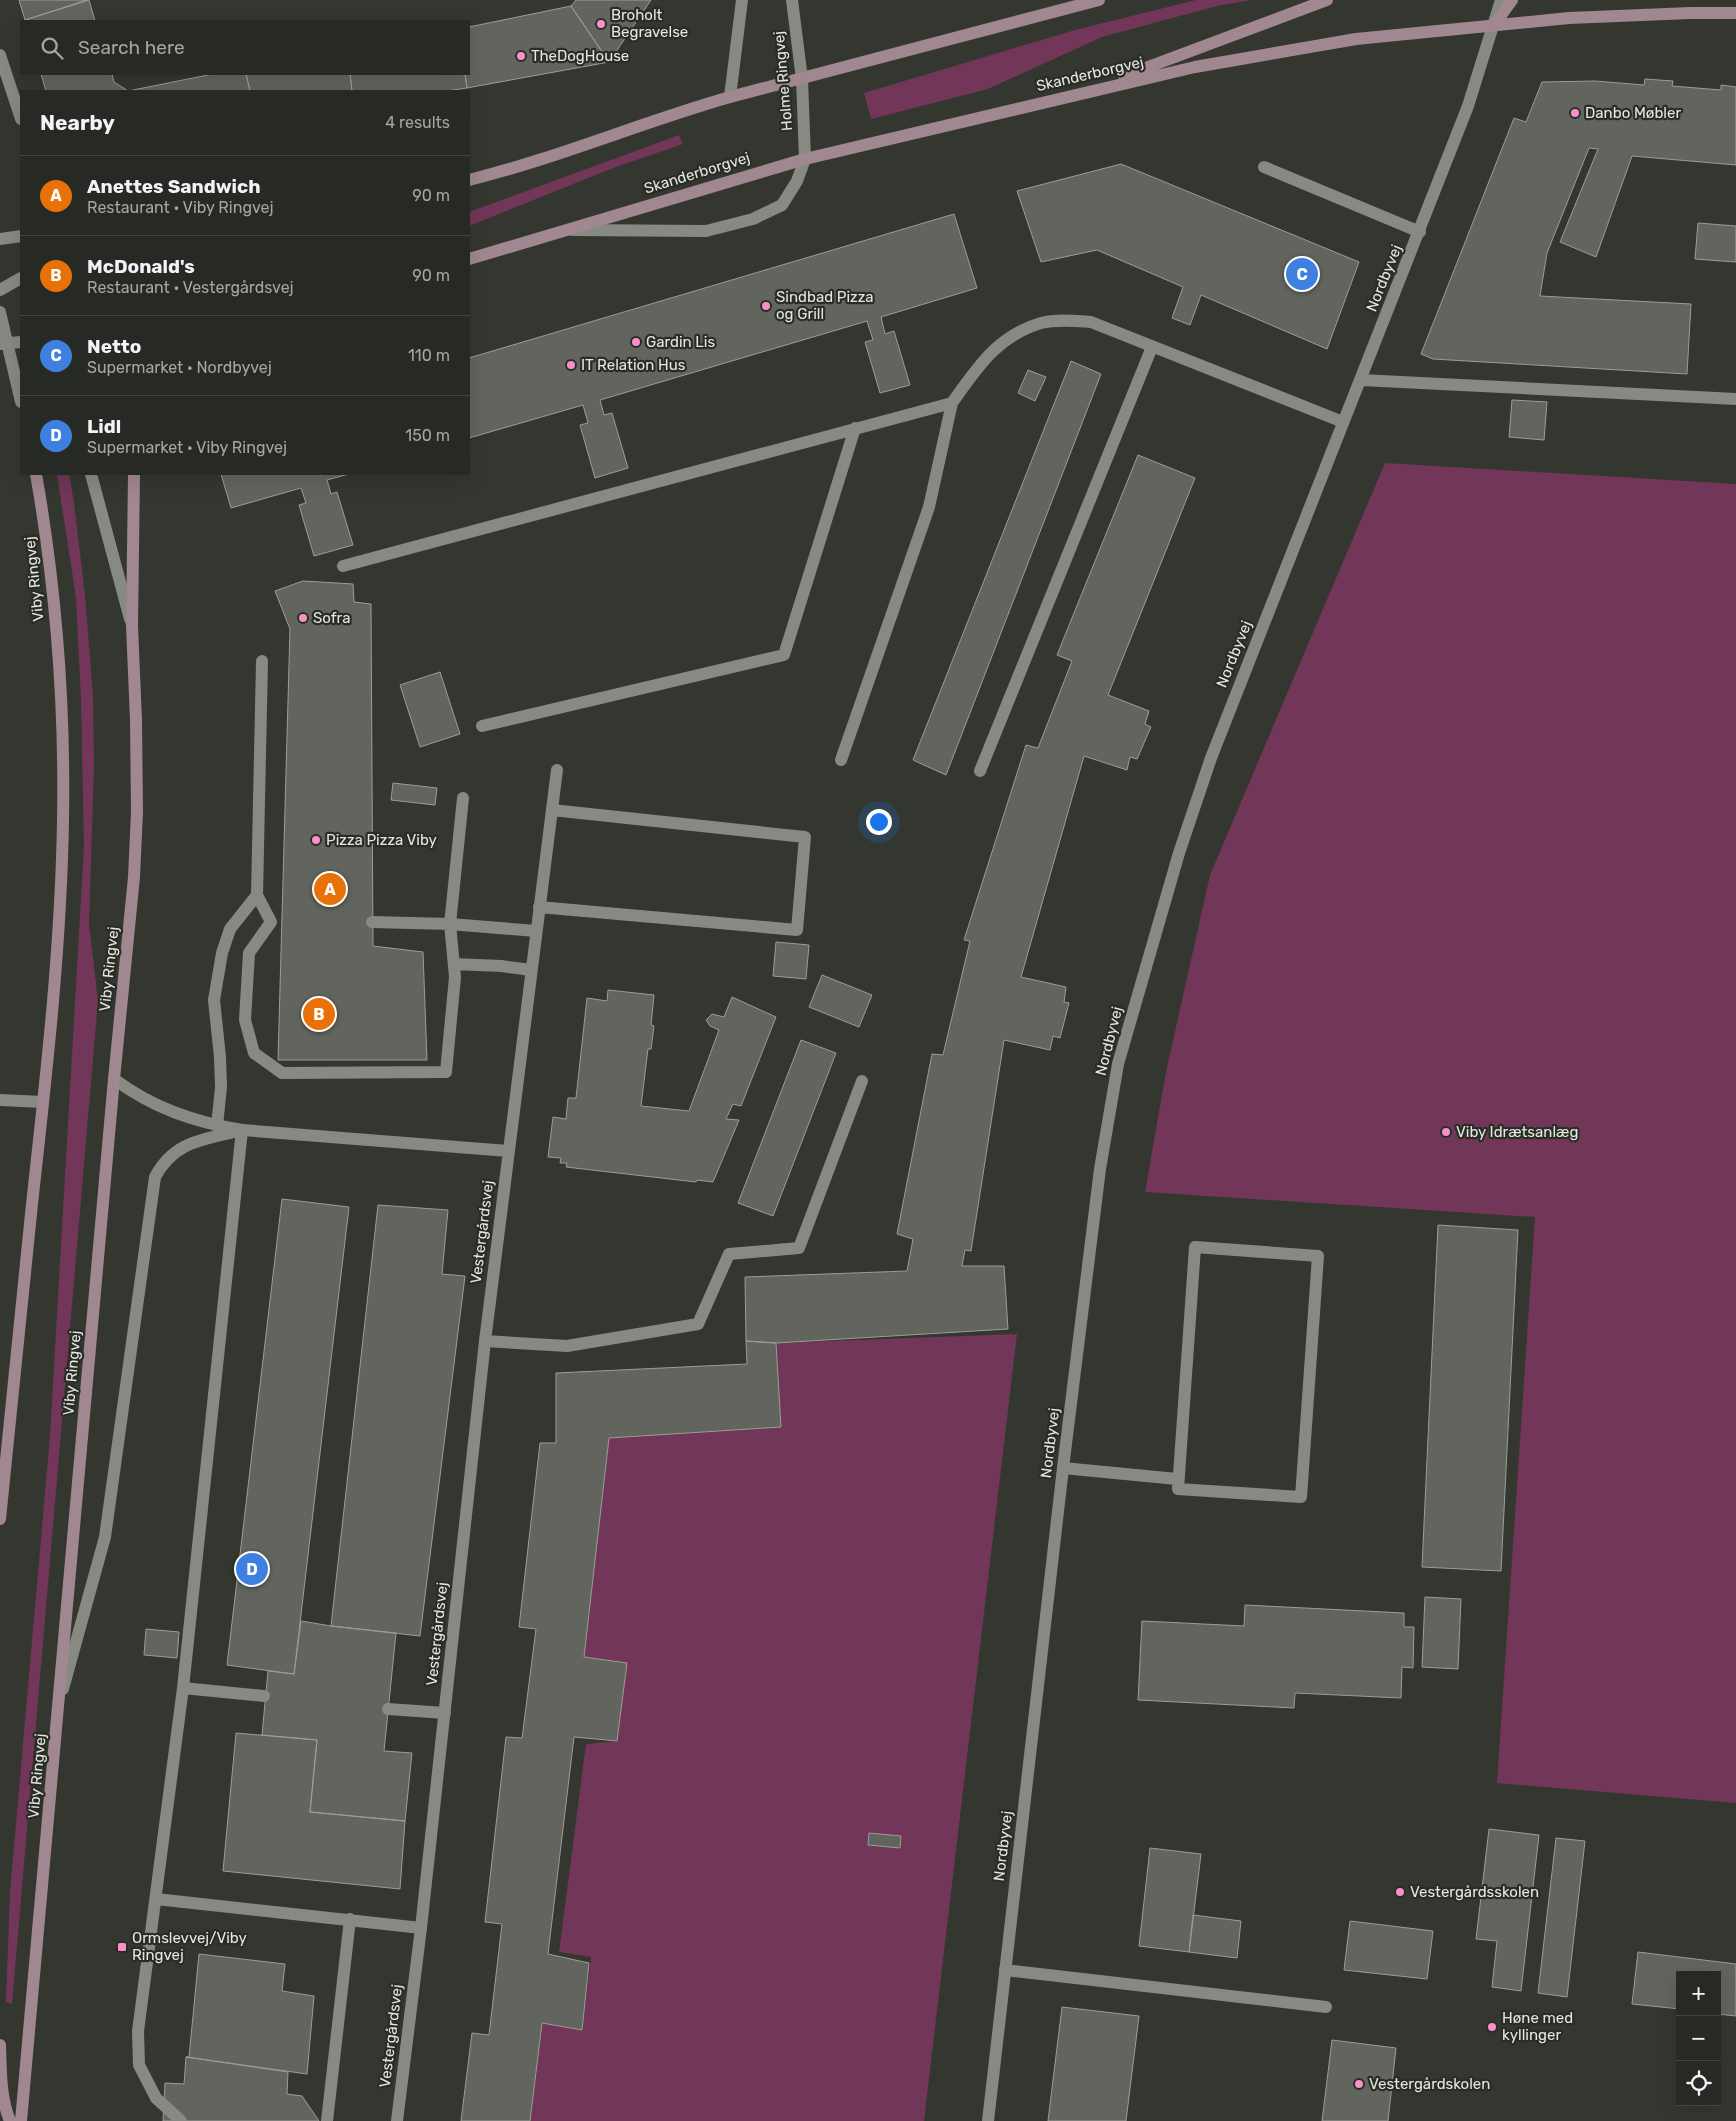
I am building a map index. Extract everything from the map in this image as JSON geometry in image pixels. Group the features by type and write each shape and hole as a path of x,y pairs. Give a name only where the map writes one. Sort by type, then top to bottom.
{"main road":[{"path":"470,180 579,148 673,114 730,97 944,39 1099,0"},
{"path":"1079,93 1327,0"},
{"path":"1494,25 1512,0"},
{"name":"Skanderborgvej","path":"470,259 805,159 1194,67 1347,40 1494,25 1569,18 1736,13"},
{"name":"Viby Ringvej","path":"0,1519 58,937 63,820 59,660 50,569 36,475"},
{"name":"Viby Ringvej","path":"14,2117 60,1700 114,1079 129,942 137,812 132,626 134,475"},
{"path":"0,2045 2,2080 14,2117"}],"street":[{"path":"730,97 742,0"},
{"name":"Holme Ringvej","path":"792,0 802,79 805,159"},
{"name":"Nordbyvej","path":"988,2121 1063,1468 1100,1169 1118,1064 1179,853 1211,758 1474,91 1501,0"},
{"path":"0,55 20,116"},
{"path":"565,230 706,231 754,219 782,205 797,181 805,159"},
{"path":"1264,167 1420,232"},
{"path":"0,239 20,236"},
{"path":"0,290 20,279"},
{"path":"0,312 4,344 20,399"},
{"path":"841,760 929,507 952,404 989,354 1011,336 1042,323 1063,321 1091,322 1343,422"},
{"path":"4,344 20,342"},
{"path":"980,771 1152,347"},
{"path":"1361,380 1736,399"},
{"path":"343,566 855,428 952,404"},
{"path":"482,726 586,700 784,655 855,428"},
{"name":"Viby Ringvej","path":"91,475 132,626"},
{"path":"262,660 257,895 276,922 249,954 245,1020 254,1053 282,1073 446,1072 455,976 450,924 463,798"},
{"name":"Vestergårdsvej","path":"397,2121 422,1928 485,1340 530,970 557,770"},
{"path":"539,907 797,930 805,837 552,810"},
{"path":"217,1126 221,1087 214,1000 222,954 230,928 257,895"},
{"path":"372,922 450,924 536,931"},
{"path":"454,964 501,966 530,970"},
{"path":"114,1079 152,1104 217,1126 242,1130 508,1151"},
{"path":"485,1340 567,1346 698,1324 729,1254 799,1248 862,1081"},
{"path":"0,1100 43,1102"},
{"path":"60,1700 105,1538 155,1177 162,1164 182,1146 242,1130"},
{"path":"181,2121 156,2098 139,2065 138,2031 183,1688 242,1130"},
{"path":"1194,1247 1318,1256 1301,1497 1178,1489 1177,1479 1194,1247"},
{"path":"1063,1468 1177,1479"},
{"path":"183,1688 264,1696"},
{"path":"388,1709 445,1713"},
{"path":"156,1899 422,1928"},
{"path":"327,2121 350,1919"},
{"path":"1005,1970 1326,2007"}],"shaded area":[{"path":"1196,0 1252,0 1217,6 1102,37 988,89 871,119 864,93 1075,30"},
{"path":"679,135 683,144 613,168 470,226 470,212"},
{"name":"Viby Idrætsanlæg","path":"1385,463 1736,484 1736,1803 1497,1783 1535,1217 1145,1192 1166,1072 1210,875"},
{"path":"57,475 69,475 74,503 85,595 93,696 94,766 89,924 98,1001 12,2004 6,2002 10,1892 50,1436 84,846 81,699 76,598"},
{"path":"1017,1334 924,2121 530,2121 542,2023 582,2029 591,1957 559,1952 586,1744 617,1741 627,1663 584,1657 609,1438 781,1427 776,1343"}],"building":[{"path":"19,0 87,0 25,20"},
{"path":"89,0 95,20 25,20"},
{"path":"576,0 651,0 609,62 571,6"},
{"path":"571,6 609,62 467,88 465,75 470,75 470,27"},
{"path":"41,75 112,75 114,82 126,90 46,90"},
{"path":"208,75 246,75 250,90 133,90"},
{"path":"246,75 350,75 352,90 250,90"},
{"path":"350,75 465,75 467,88 453,90 352,90"},
{"path":"1645,79 1673,81 1672,86 1721,90 1721,85 1736,87 1736,165 1632,156 1596,257 1560,242 1598,149 1589,148 1547,253 1540,296 1691,304 1687,374 1433,359 1421,354 1514,118 1526,122 1542,82 1595,81 1644,85"},
{"path":"1121,164 1359,262 1327,349 1201,295 1190,325 1172,318 1183,287 1097,250 1041,262 1017,191"},
{"path":"954,214 977,288 881,317 885,334 894,331 910,385 880,393 865,342 873,340 867,321 600,400 604,415 612,413 628,468 595,478 580,425 588,423 583,405 470,438 470,358"},
{"path":"1698,223 1736,226 1736,262 1695,259"},
{"path":"1071,361 1101,374 946,775 913,760"},
{"path":"1028,370 1046,377 1035,401 1018,393"},
{"path":"1512,400 1547,402 1544,440 1509,437"},
{"path":"1138,455 1195,478 1108,695 1149,711 1145,724 1151,727 1137,759 1130,757 1127,770 1084,756 1021,977 1066,987 1064,1002 1069,1003 1060,1038 1053,1036 1050,1050 1004,1040 971,1251 965,1250 962,1266 1004,1266 1008,1329 776,1343 746,1341 745,1277 907,1271 913,1239 897,1234 932,1054 943,1055 970,941 964,940 1026,745 1038,748 1072,661 1057,655"},
{"path":"221,475 345,475 327,480 331,494 337,492 353,545 314,556 299,505 306,503 301,488 231,508"},
{"path":"303,581 353,584 354,602 371,604 373,946 423,952 427,1060 278,1060 290,629 275,591"},
{"path":"440,672 460,734 420,747 400,685"},
{"path":"393,783 437,788 435,805 391,800"},
{"path":"776,942 809,945 806,979 773,976"},
{"path":"822,975 872,995 859,1027 809,1007"},
{"path":"608,990 654,995 651,1025 654,1026 651,1049 648,1049 641,1106 689,1111 719,1030 710,1026 706,1020 712,1014 724,1017 732,997 776,1017 741,1106 733,1104 726,1119 739,1120 713,1182 697,1180 696,1182 566,1167 567,1163 560,1163 561,1158 548,1157 553,1117 566,1119 568,1098 576,1098 587,998 607,1001"},
{"path":"801,1040 836,1053 773,1216 738,1203"},
{"path":"282,1199 349,1207 294,1674 227,1665"},
{"path":"378,1205 448,1210 442,1274 465,1276 420,1636 331,1626"},
{"path":"1438,1225 1518,1230 1501,1571 1422,1567"},
{"path":"746,1341 776,1343 781,1427 609,1438 584,1657 627,1663 617,1741 574,1737 548,1954 589,1963 582,2030 542,2023 530,2121 461,2121 472,2033 489,2035 502,1924 485,1922 506,1737 522,1738 536,1629 519,1627 540,1443 556,1443 556,1373 747,1364"},
{"path":"1425,1597 1461,1599 1458,1669 1422,1667"},
{"path":"1245,1605 1404,1613 1404,1627 1414,1627 1413,1668 1402,1667 1401,1698 1295,1693 1294,1708 1138,1700 1142,1621 1244,1626"},
{"path":"301,1621 396,1633 384,1751 412,1753 405,1821 310,1812 317,1740 262,1735 268,1671 294,1674"},
{"path":"146,1629 179,1632 177,1658 144,1655"},
{"path":"236,1733 317,1740 310,1812 405,1821 400,1889 223,1871"},
{"path":"1489,1829 1539,1835 1521,1991 1492,1987 1497,1941 1476,1939"},
{"path":"869,1833 901,1836 900,1848 868,1845"},
{"path":"1556,1838 1585,1841 1567,1997 1538,1993"},
{"path":"1150,1848 1201,1854 1189,1952 1139,1946"},
{"path":"1193,1915 1241,1921 1237,1958 1189,1952"},
{"path":"1350,1921 1433,1931 1427,1979 1344,1970"},
{"path":"1638,1952 1736,1964 1736,2016 1721,2014 1721,1971 1676,1971 1676,2009 1632,2004"},
{"path":"199,1954 285,1964 282,1991 314,1996 307,2074 186,2057 189,2057"},
{"path":"1062,2007 1139,2016 1126,2121 1048,2121"},
{"name":"Vestergårdskolen","path":"1332,2040 1396,2048 1388,2121 1322,2121"},
{"path":"186,2057 288,2072 287,2094 302,2096 319,2121 163,2121 165,2083 184,2084"}],"place":[{"name":"Broholt Begravelse","path":"601,24"},
{"name":"TheDogHouse","path":"521,56"},
{"name":"Danbo Møbler","path":"1575,113"},
{"name":"Netto","path":"1302,274"},
{"name":"Sindbad Pizza og Grill","path":"766,306"},
{"name":"Gardin Lis","path":"636,342"},
{"name":"IT Relation Hus","path":"571,365"},
{"name":"Sofra","path":"303,618"},
{"name":"Pizza Pizza Viby","path":"316,840"},
{"name":"Anettes Sandwich","path":"330,889"},
{"name":"McDonald's","path":"319,1014"},
{"name":"Viby Idrætsanlæg","path":"1446,1132"},
{"name":"Lidl","path":"252,1569"},
{"name":"Vestergårdsskolen","path":"1400,1892"},
{"name":"Ormslevvej/Viby Ringvej","path":"122,1947"},
{"name":"Høne med kyllinger","path":"1492,2027"},
{"name":"Vestergårdskolen","path":"1359,2084"}]}
